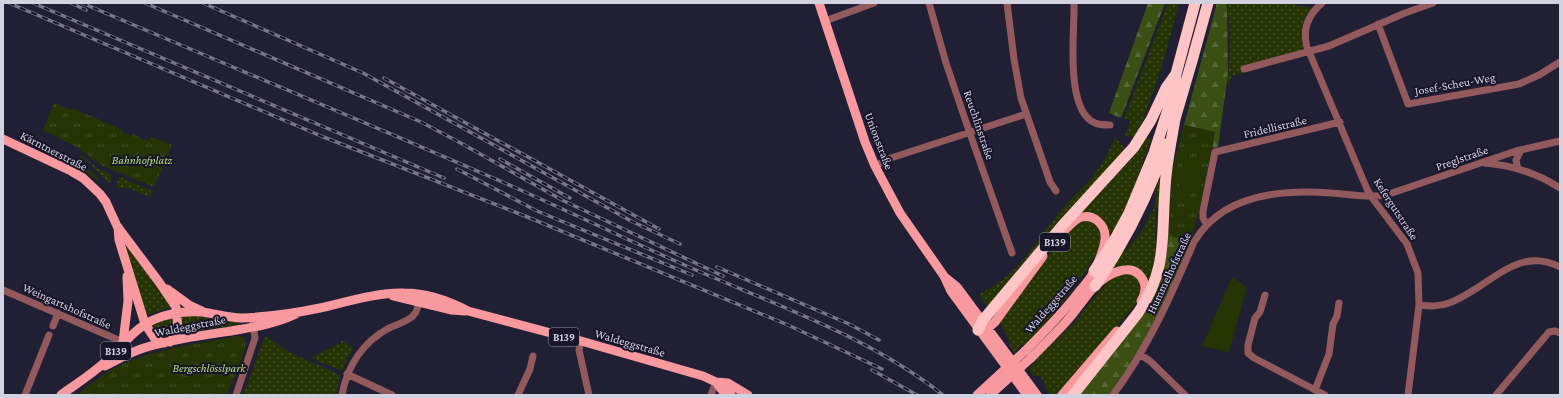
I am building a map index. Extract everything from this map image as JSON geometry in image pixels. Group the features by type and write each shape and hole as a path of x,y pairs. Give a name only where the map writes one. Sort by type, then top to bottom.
{"highway":[{"path":"1094,271 1122,226 1143,181 1162,131 1174,91 1176,74 1195,3"},
{"path":"1095,286 1114,257 1141,207 1159,164 1176,113 1208,3"},
{"path":"983,326 1062,226 1134,147 1151,120 1166,88 1176,74"},
{"path":"1073,395 1138,313 1155,282 1162,256 1165,188 1176,113"}],"main road":[{"name":"Unionstraße","path":"819,3 865,142 875,166 906,222 944,276 957,287 1026,395"},
{"name":"Kärntnerstraße","path":"3,139 47,158 83,178 106,202 117,226 145,324"},
{"name":"B139","path":"983,326 995,322 1050,247 1073,222 1082,217 1095,219 1105,230 1105,242 1094,271"},
{"name":"Kärntnerstraße","path":"117,226 159,282 176,307 177,313"},
{"name":"Kärntnerstraße","path":"123,250 128,292 123,342"},
{"name":"B139","path":"1062,395 1133,313 1143,297 1145,288 1144,282 1139,275 1134,271 1126,269 1113,273 1095,286"},
{"name":"Waldeggstraße","path":"1028,354 1059,317 1094,271"},
{"name":"Kärntnerstraße","path":"159,282 178,297 204,312"},
{"name":"Waldeggstraße","path":"1028,354 1067,321 1095,286"},
{"name":"Waldeggstraße","path":"62,395 104,363 123,342 145,324 158,318 177,313 204,312 233,318 252,317 303,311 403,292 415,293 453,303 468,311"},
{"name":"Waldeggstraße","path":"388,294 451,310 468,311 581,341 703,376 716,382 728,383 748,395"},
{"name":"Waldeggstraße","path":"87,377 134,352 167,342 254,328 282,320 303,311"},
{"path":"145,324 155,339 167,342 176,334 178,328 177,313"},
{"name":"Unionstraße","path":"983,326 1037,395"},
{"name":"B139","path":"977,395 1028,354"},
{"name":"B139","path":"990,395 1028,354"},
{"name":"Waldeggstraße","path":"716,382 722,390 731,395"}],"street":[{"path":"825,21 874,3"},
{"name":"Reuchlinstraße","path":"929,3 946,63 969,133 1012,253"},
{"path":"1008,3 1018,83 1026,114 1050,182 1056,191"},
{"path":"1074,3 1073,67 1078,98 1082,110 1091,121 1099,124 1110,125"},
{"name":"Kefergutstraße","path":"1322,3 1311,15 1306,25 1305,39 1371,196 1403,238 1411,253 1418,273 1419,305 1408,395"},
{"path":"1244,69 1329,46 1378,24 1433,3"},
{"name":"Josef-Scheu-Weg","path":"1378,24 1408,104 1519,84 1539,75 1560,62"},
{"path":"875,166 891,158 1026,114"},
{"name":"Fridellistraße","path":"1215,152 1340,122"},
{"name":"Preglstraße","path":"1207,224 1234,206 1252,199 1272,194 1303,191 1371,196 1386,195 1482,162 1521,150 1560,141"},
{"path":"1518,169 1516,158 1521,150"},
{"name":"Hummelhofstraße","path":"1113,395 1141,355 1170,297 1194,242 1207,224 1203,218 1202,211 1215,152"},
{"path":"1482,162 1518,169 1539,176 1560,188"},
{"path":"1419,305 1439,306 1452,302 1512,266 1524,261 1540,260 1560,267"},
{"name":"Weingartshofstraße","path":"3,290 123,342"},
{"path":"1265,295 1260,312 1255,318 1248,345 1248,353 1254,358 1325,395"},
{"path":"342,395 347,374 361,351 377,336 412,317 416,312 419,303"},
{"path":"1315,390 1329,354 1333,324 1337,316 1339,303"},
{"path":"53,326 58,313"},
{"path":"236,395 255,338 252,317"},
{"path":"1496,395 1549,332 1559,332"},
{"path":"24,395 49,335"},
{"path":"581,341 579,350 589,395"},
{"path":"1141,355 1150,361 1185,395"},
{"path":"518,395 530,369 533,356"},
{"path":"347,374 392,395"},
{"path":"711,395 716,382"}],"green space":[{"path":"1148,3 1165,3 1121,118 1109,113"},
{"path":"1168,3 1179,3 1157,81 1139,130 1134,137 1125,136 1130,122 1128,119 1124,119"},
{"path":"1217,3 1226,3 1227,9 1228,73 1218,147 1212,148 1215,132 1184,125"},
{"path":"1226,3 1288,3 1312,8 1305,18 1302,28 1303,47 1301,50 1242,66 1243,73 1232,76 1227,87 1230,56 1230,33"},
{"name":"Bahnhofplatz","path":"54,103 71,110 72,108 123,130 122,132 131,136 133,134 148,141 151,137 172,145 154,187 103,166 78,148 43,130"},
{"path":"1184,125 1215,132 1200,207 1191,240 1168,236 1172,171"},
{"path":"1115,138 1126,149 1055,226 987,307 979,295 1003,280 1021,263 1061,210 1093,177 1108,153"},
{"path":"1146,138 1151,139 1130,200 1109,241 1108,231 1080,214 1128,163"},
{"path":"16,139 36,144 62,154 85,167 94,174 99,181 73,163"},
{"path":"81,155 96,167 111,175 111,181 109,183 90,164 80,157"},
{"path":"1184,158 1199,160 1193,193 1178,190"},
{"path":"1161,173 1160,202 1156,210 1155,266 1149,287 1126,266 1111,269 1121,253 1126,250 1143,230 1155,205 1155,188"},
{"path":"120,177 153,191 150,197 131,189 117,187"},
{"path":"1085,220 1095,224 1101,232 1102,239 1099,249 1081,278 1044,325 1025,346 1023,344 1014,353 1009,345 1008,337 999,322 1072,226"},
{"path":"1168,236 1191,240 1172,286 1142,347 1111,395 1077,395 1163,270 1167,252"},
{"path":"127,246 171,307 146,315 125,247"},
{"path":"1121,273 1134,276 1140,282 1140,291 1137,303 1057,395 1051,395 1040,376 1034,376 1028,369 1036,362 1035,360 1075,322 1106,283"},
{"path":"1232,277 1247,287 1229,352 1202,346"},
{"path":"182,316 200,317 244,324 207,329 181,335"},
{"path":"171,318 175,322 168,334 158,334 151,327 151,325"},
{"name":"Bergschlösslpark","path":"238,336 245,338 246,343 239,366 227,395 76,395 108,372 133,360 177,347"},
{"path":"266,336 287,351 340,375 336,395 242,395 247,386 262,343"},
{"path":"342,340 354,349 348,357 342,371 311,358 341,343"}],"railway":[{"path":"9,3 321,136 525,216 788,325 882,369"},
{"path":"33,3 444,178"},
{"path":"71,3 86,10"},
{"path":"82,3 354,118 535,197 671,259 812,319 880,353 943,395"},
{"path":"145,3 421,122 562,200 723,276"},
{"path":"203,3 363,73 633,222 680,244"},
{"path":"384,78 659,229"},
{"path":"500,159 570,198"},
{"path":"457,169 537,211 692,275"},
{"path":"717,267 849,324 879,340"},
{"path":"872,370 917,395"}]}
